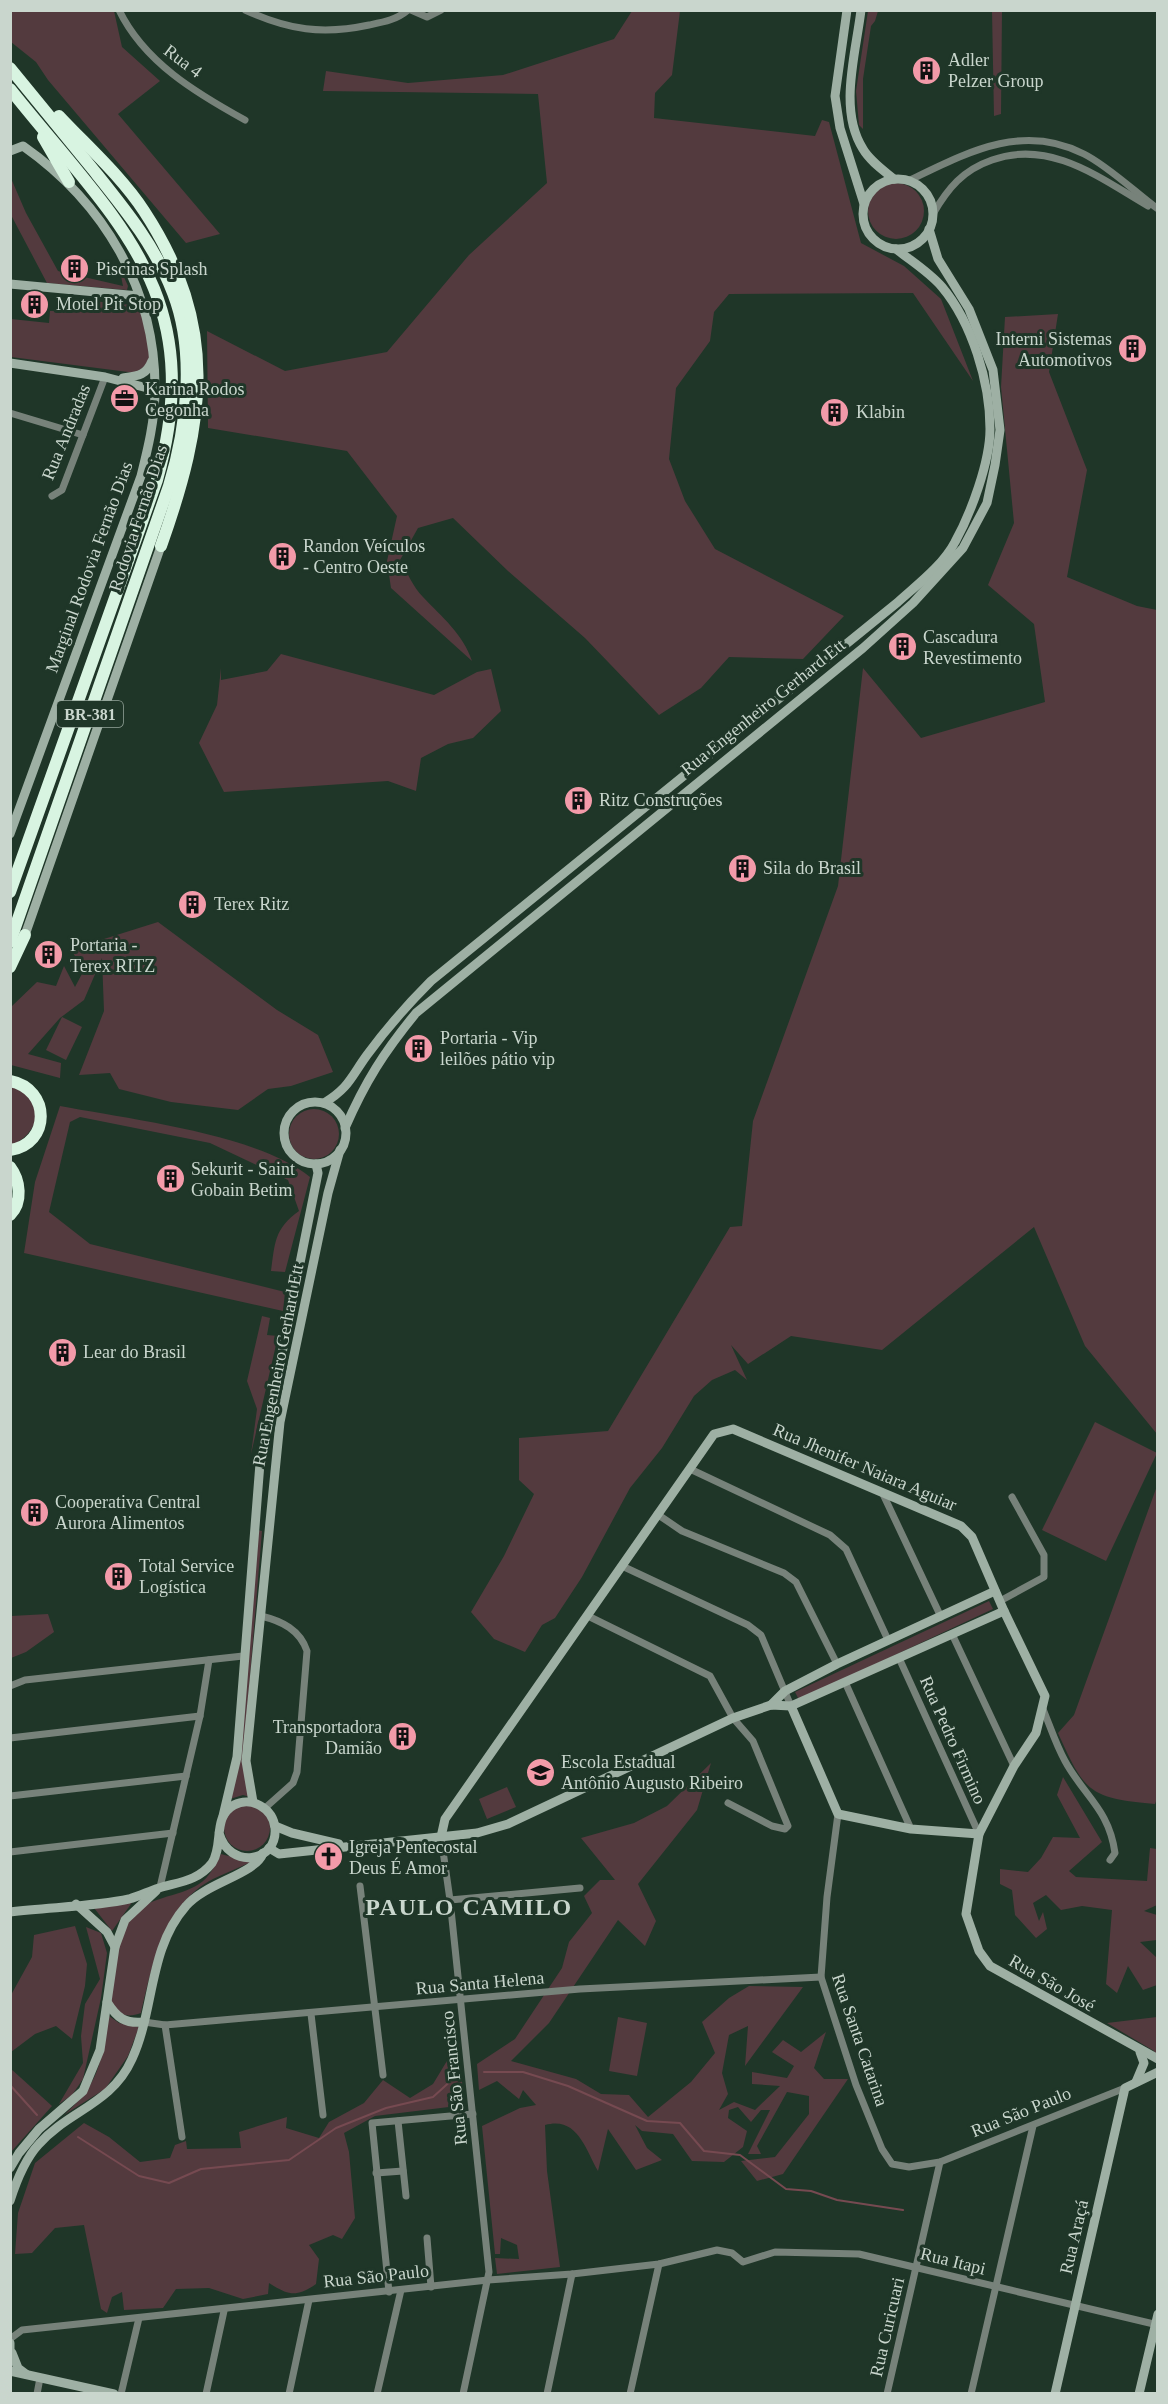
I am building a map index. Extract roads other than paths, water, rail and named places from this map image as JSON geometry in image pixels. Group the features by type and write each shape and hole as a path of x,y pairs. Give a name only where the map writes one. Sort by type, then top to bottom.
{"highway":[{"path":"14,72 35,90 129,192 144,212 178,273 188,303 199,374 198,404 187,468 161,546"},
{"name":"Rodovia Fernão Dias","path":"10,942 169,486 181,447 186,396 184,346 174,295 155,253 135,222 14,72"},
{"name":"Rodovia Fernão Dias","path":"10,89 95,190 142,260 158,298 170,344 172,399 168,433 157,480 10,892"},
{"name":"BR-381","path":"29,112 69,182"},
{"name":"BR-381","path":"10,967 26,935"},
{"path":"10,1081 30,1089 41,1109 39,1129 27,1144 10,1150"},
{"path":"10,1167 17,1177 19,1192 15,1210 10,1215"}],"main road":[{"path":"847,10 836,96 840,128 864,204 864,225 869,234 885,247 896,249 916,244 929,229 933,214 927,194 910,180 894,179 875,187 864,204"},
{"path":"861,10 851,93 852,118 864,152 894,179"},
{"name":"Marginal Rodovia Fernão Dias","path":"10,151 23,146 69,182 97,216 124,258 140,296 150,330 154,356 155,390 150,439 141,476 10,834"},
{"name":"Rua Engenheiro Gerhard Ett","path":"253,1803 246,1761 275,1464 283,1411 328,1193 345,1128 365,1083 390,1044 416,1013 864,648 913,603 963,548 987,503 1000,430 999,409 988,354 969,309 938,259 929,229"},
{"name":"Rua Engenheiro Gerhard Ett","path":"223,1816 237,1757 243,1656 260,1463 318,1173 316,1164 297,1159 285,1143 284,1134 289,1115 305,1103 324,1103 343,1092 373,1047 407,1005 431,981 898,602 938,564 955,544 973,502 990,429 986,392 977,357 963,322 942,288 896,249"},
{"path":"10,284 140,296"},
{"path":"110,378 141,375 148,371 154,356"},
{"path":"10,363 110,378 155,390"},
{"name":"Rodovia Fernão Dias","path":"26,935 161,546"},
{"path":"324,1103 338,1113 345,1128"},
{"path":"316,1164 325,1162 340,1150"},
{"name":"Rua Jhenifer Naiara Aguiar","path":"441,1837 446,1819 714,1434 733,1429 882,1490 961,1526 972,1537 1045,1696 1036,1733 1014,1766 979,1834"},
{"path":"260,1463 275,1464"},
{"path":"219,1833 226,1848 239,1857 256,1857 266,1851 279,1854 344,1845 477,1833 508,1824 734,1718 771,1704 785,1691 837,1664 995,1591"},
{"path":"771,1704 791,1706 1004,1611"},
{"path":"791,1706 838,1814 911,1829 979,1834"},
{"path":"10,1912 129,1899 160,1887 190,1881 211,1864 217,1852 223,1816 236,1804 253,1803 265,1808 275,1826 273,1841 254,1867 207,1887 186,1905 169,1929 152,1977 144,2022 132,2059 118,2082 97,2102 38,2145 16,2182 10,2201"},
{"path":"275,1826 292,1833 344,1845"},
{"name":"Rua São José","path":"979,1834 966,1914 979,1951 990,1966 1140,2052 1158,2059"},
{"path":"10,2168 39,2129 83,2091 100,2050 115,1947 125,1920 160,1887"},
{"path":"76,1905 107,1932 115,1947"},
{"path":"107,2002 119,2018 126,2022 144,2022"},
{"path":"1136,2082 1144,2063 1140,2052"},
{"name":"Rua São Paulo","path":"1125,2088 1158,2072"},
{"name":"Rua Araçá","path":"1055,2394 1125,2088"},
{"path":"1139,2394 1158,2314"},
{"path":"10,2341 11,2356 18,2368 27,2375"},
{"path":"10,2371 114,2394"}],"street":[{"name":"Rua 4","path":"119,10 138,43 162,66 177,78 245,120"},
{"path":"245,10 295,29 338,32 397,19 409,10 427,17 441,10"},
{"path":"910,180 966,153 1030,138 1056,143 1085,154 1158,210"},
{"path":"933,214 959,176 993,160 1027,152 1052,156 1089,172 1158,210"},
{"name":"Rua Andradas","path":"52,496 62,490 83,435 110,378"},
{"path":"10,413 83,435"},
{"path":"690,1469 830,1535 846,1549 888,1640"},
{"path":"882,1490 941,1617"},
{"path":"1000,1601 1044,1577 1044,1555 1012,1497"},
{"path":"657,1514 682,1531 784,1573 796,1582 837,1664"},
{"path":"622,1566 761,1635 791,1706"},
{"path":"261,1616 275,1619 294,1630 303,1639 307,1651 297,1772 293,1783 265,1808"},
{"path":"588,1616 710,1676 734,1718 753,1741 788,1826 785,1829 772,1826 728,1803"},
{"path":"952,1634 1014,1766"},
{"path":"10,1686 24,1680 243,1656"},
{"name":"Rua Pedro Firmino","path":"899,1658 979,1834"},
{"path":"160,1887 200,1716 209,1660"},
{"path":"845,1682 911,1829"},
{"path":"1043,1709 1065,1761 1101,1809 1113,1839 1115,1853 1110,1860"},
{"path":"10,1738 200,1716"},
{"path":"10,1796 186,1776"},
{"name":"Rua Santa Catarina","path":"838,1814 820,1977 856,2085 882,2149 892,2164"},
{"path":"10,1852 173,1833"},
{"name":"Rua São Francisco","path":"441,1837 461,2000 488,2280 463,2394"},
{"path":"360,1886 383,2075"},
{"path":"450,1900 580,1888"},
{"name":"Rua Santa Helena","path":"144,2022 165,2025 580,1989 820,1977"},
{"path":"310,2014 323,2115"},
{"path":"165,2025 182,2137"},
{"name":"Rua São Paulo","path":"892,2164 909,2167 940,2162 1125,2088"},
{"path":"389,2292 372,2123 473,2114"},
{"path":"398,2121 406,2196"},
{"path":"971,2394 1033,2126"},
{"name":"Rua Curicuari","path":"887,2394 940,2162"},
{"path":"376,2173 403,2171"},
{"path":"427,2238 431,2287"},
{"name":"Rua São Paulo","path":"10,2341 22,2330 224,2311 488,2280 572,2274 659,2264 717,2250 732,2253 743,2262"},
{"name":"Rua Itapi","path":"743,2262 775,2252 859,2254 1156,2325"},
{"path":"630,2394 659,2264"},
{"path":"547,2394 572,2274"},
{"path":"377,2394 400,2290"},
{"path":"289,2394 309,2300"},
{"path":"206,2394 224,2311"},
{"path":"122,2394 139,2318"},
{"path":"36,2394 40,2378"}],"waterway":[{"path":"484,2072 523,2072 568,2086 647,2121 680,2123 704,2151 740,2155 786,2189 811,2191 837,2200 903,2210"},
{"path":"78,2137 139,2176 169,2183 201,2169 289,2160 336,2128 386,2108 433,2097 454,2078"},
{"path":"10,2085 37,2115"}],"place":[{"name":"Adler Pelzer Group","path":"927,70"},
{"name":"Piscinas Splash","path":"75,269"},
{"name":"Motel Pit Stop","path":"35,304"},
{"name":"Interni Sistemas Automotivos","path":"1133,349"},
{"name":"Karina Rodos Cegonha","path":"124,399"},
{"name":"Klabin","path":"835,412"},
{"name":"Randon Veículos - Centro Oeste","path":"282,556"},
{"name":"Cascadura Revestimento","path":"902,647"},
{"name":"Ritz Construções","path":"578,800"},
{"name":"Sila do Brasil","path":"742,868"},
{"name":"Terex Ritz","path":"193,904"},
{"name":"Portaria - Terex RITZ","path":"49,955"},
{"name":"Portaria - Vip leilões pátio vip","path":"419,1048"},
{"name":"Sekurit - Saint Gobain Betim","path":"170,1179"},
{"name":"Lear do Brasil","path":"62,1352"},
{"name":"Cooperativa Central Aurora Alimentos","path":"34,1512"},
{"name":"Total Service Logística","path":"118,1576"},
{"name":"Transportadora Damião","path":"403,1737"},
{"name":"Escola Estadual Antônio Augusto Ribeiro","path":"540,1772"},
{"name":"Igreja Pentecostal Deus É Amor","path":"328,1857"}],"district":[{"name":"PAULO CAMILO","path":"469,1907"}]}
